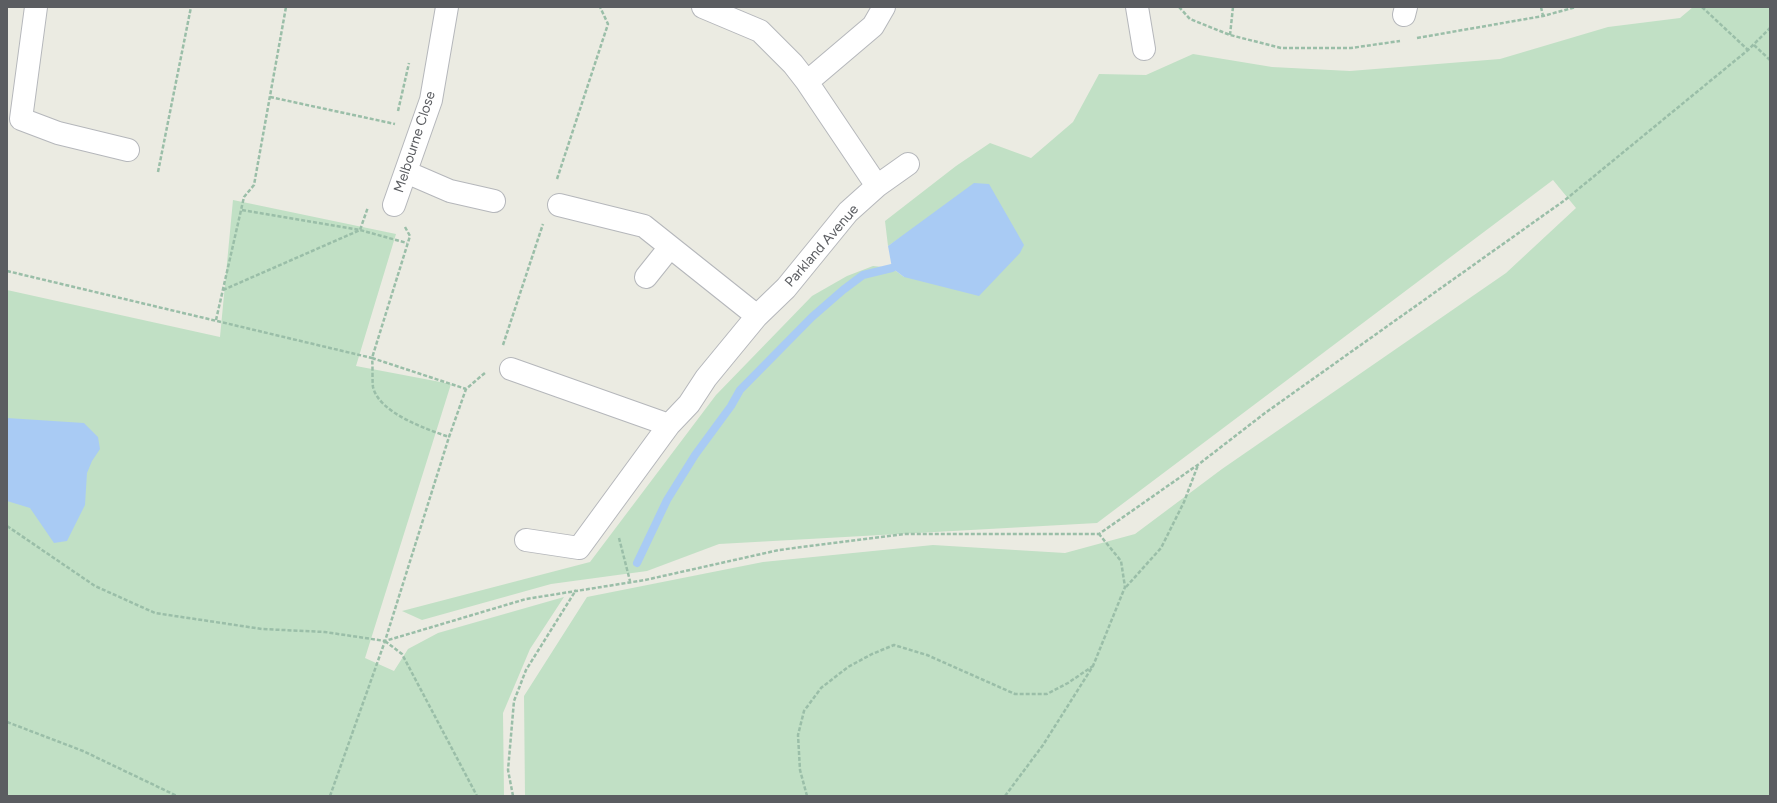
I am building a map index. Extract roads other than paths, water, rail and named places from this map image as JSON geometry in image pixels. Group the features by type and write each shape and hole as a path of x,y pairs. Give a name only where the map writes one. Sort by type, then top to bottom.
{"street":[{"path":"36,7 21,119 58,133 128,150"},
{"name":"Melbourne Close","path":"394,205 431,100 447,7"},
{"path":"703,7 760,31 793,64 807,82 877,186"},
{"path":"807,82 873,26 884,7"},
{"path":"1137,7 1144,50"},
{"name":"Parkland Avenue","path":"526,540 578,548 669,425 689,404 706,378 757,316 786,288 848,212 877,186 908,164"},
{"path":"406,172 450,190 494,201"},
{"path":"559,205 644,226 757,316"},
{"path":"646,277 670,247"},
{"path":"511,369 669,425"}],"water":[{"path":"974,183 989,184 1024,245 1020,253 979,296 904,277 892,268 888,246"},
{"path":"7,418 84,423 98,437 100,449 92,461 87,473 85,505 67,541 54,543 30,508 7,501"}],"waterway":[{"path":"637,563 667,500 695,455 731,406 740,390 812,317 843,290 863,275 892,268"}]}
